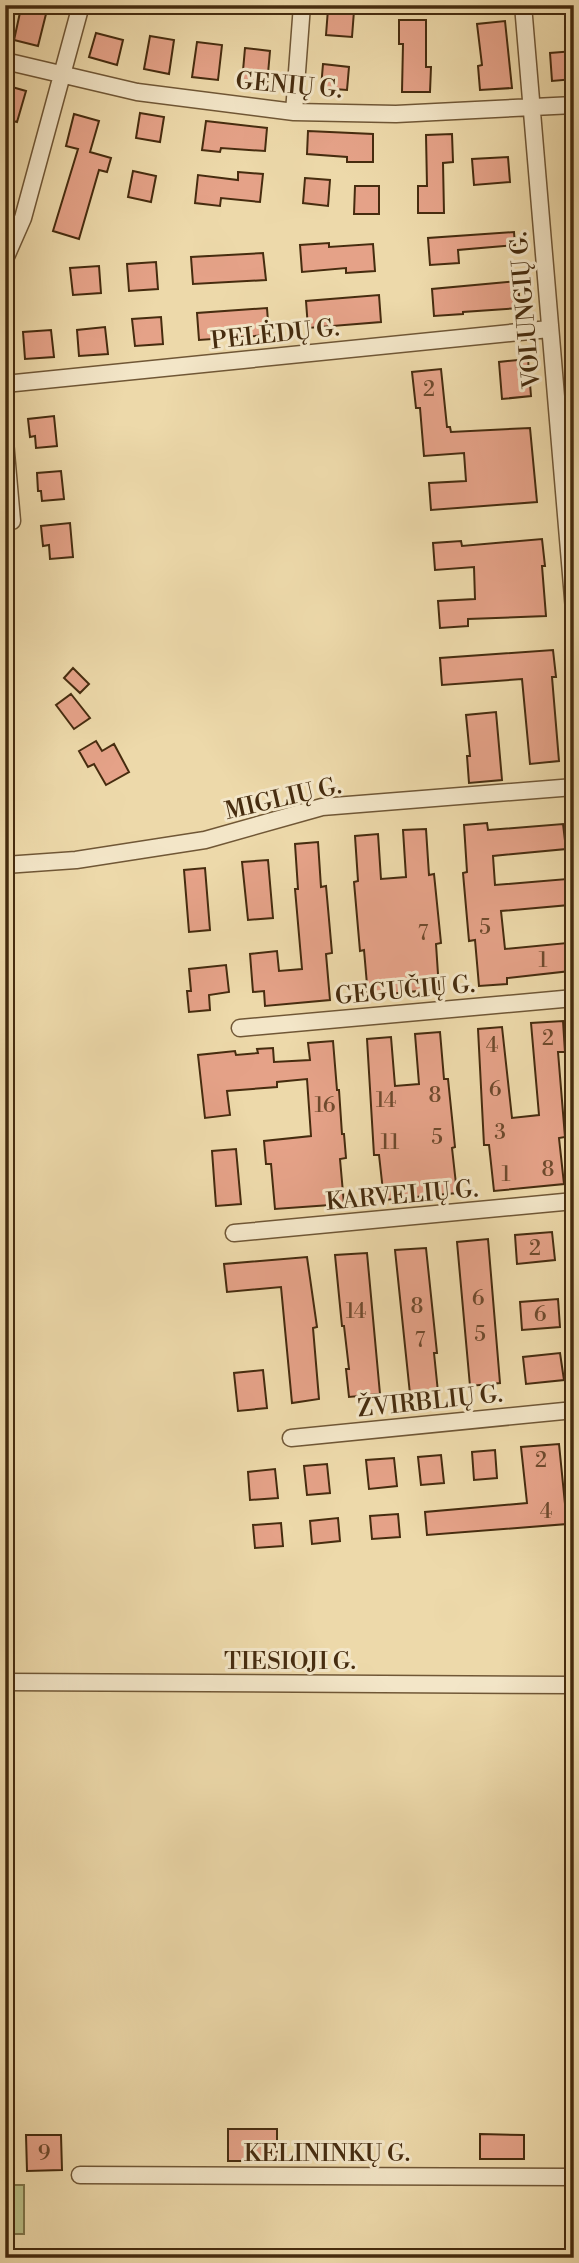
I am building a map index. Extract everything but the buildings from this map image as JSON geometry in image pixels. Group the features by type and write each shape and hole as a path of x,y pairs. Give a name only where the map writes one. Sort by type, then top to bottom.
{"street":[{"path":"5,259 23,218 81,5"},
{"path":"294,112 302,5"},
{"name":"VOLUNGIŲ G.","path":"523,5 574,610"},
{"name":"GENIŲ G.","path":"5,61 137,92 294,112 396,114 574,105"},
{"name":"PELĖDŲ G.","path":"5,384 549,329"},
{"path":"5,441 12,521 5,522"},
{"name":"MIGLIŲ G.","path":"5,865 76,860 205,840 322,807 574,786"},
{"name":"GEGUČIŲ G.","path":"240,1028 574,998"},
{"name":"KARVELIŲ G.","path":"234,1233 574,1201"},
{"name":"ŽVIRBLIŲ G.","path":"291,1437 574,1410"},
{"name":"TIESIOJI G.","path":"5,1682 574,1685"},
{"name":"KELININKŲ G.","path":"80,2175 574,2177"}],"green space":[{"path":"5,2166 7,2185 24,2185 24,2234 5,2234"}]}
